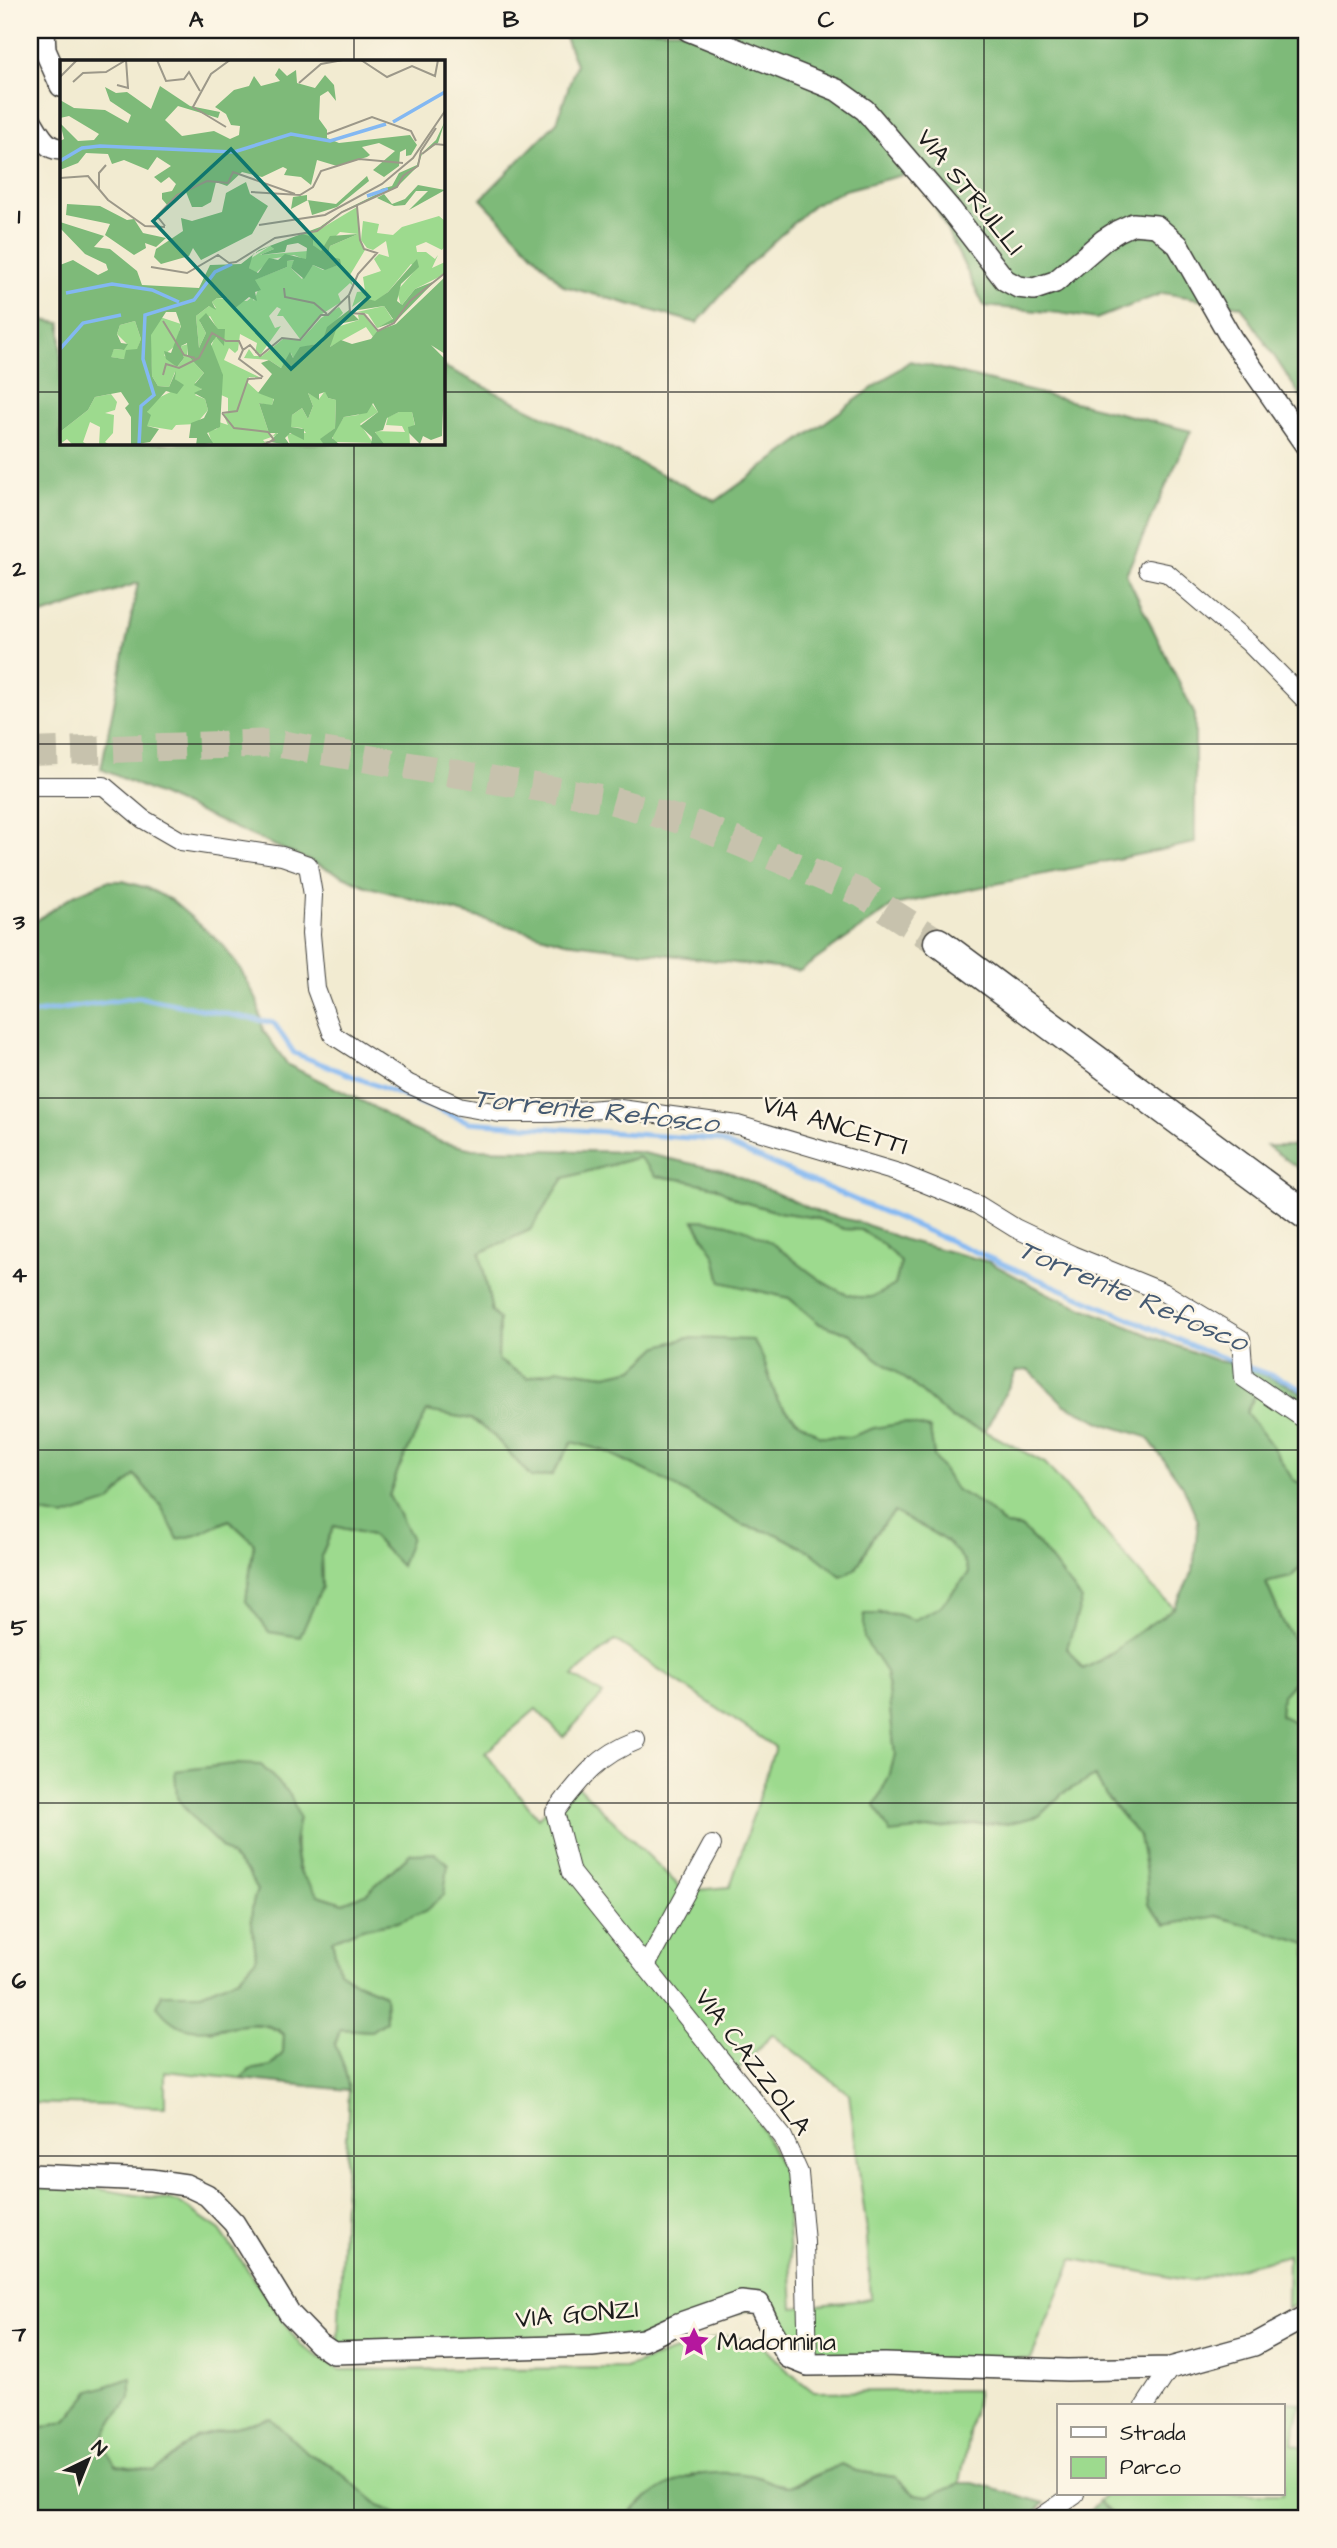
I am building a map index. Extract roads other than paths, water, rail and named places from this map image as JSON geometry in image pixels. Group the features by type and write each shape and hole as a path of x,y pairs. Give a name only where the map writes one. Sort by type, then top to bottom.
{"highway":[{"path":"938,942 1307,1216"}],"street":[{"path":"44,30 46,50 60,84"},
{"name":"VIA STRULLI","path":"688,30 837,90 865,110 951,210 1005,280 1018,287 1034,289 1055,282 1104,240 1133,225 1157,226 1178,245 1231,338 1307,447"},
{"path":"30,119 45,143 60,149"},
{"path":"1147,569 1167,573 1249,643 1307,702"},
{"name":"VIA ANCETTI","path":"30,786 104,786 143,819 181,841 282,856 307,865 313,895 311,934 316,989 333,1035 409,1084 459,1106 499,1113 550,1113 613,1108 738,1125 899,1173 978,1205 1015,1228 1072,1255 1163,1292 1241,1339 1244,1378 1307,1421"},
{"name":"VIA CAZZOLA","path":"636,1741 614,1749 581,1778 555,1812 571,1873 783,2137 799,2173 805,2242 808,2365"},
{"path":"646,1966 712,1844"},
{"name":"VIA GONZI","path":"30,2175 151,2180 186,2185 206,2195 234,2223 290,2314 318,2343 333,2353 592,2346 643,2340 678,2324 741,2302 760,2304 788,2357 808,2365"},
{"path":"808,2365 885,2364 1067,2370 1170,2368 1254,2345 1307,2316"},
{"path":"1146,2404 1170,2368"},
{"path":"1040,2518 1072,2496"}],"waterway":[{"name":"Torrente Refosco","path":"30,1014 138,997 274,1023 294,1053 469,1122 717,1140 1202,1350 1238,1363"},
{"name":"Torrente Refosco","path":"1248,1367 1290,1382 1307,1393"}],"tunnel":[{"path":"30,752 274,743 607,799 697,825 861,893 938,942"}],"place":[{"name":"Madonnina","path":"694,2342"}]}
